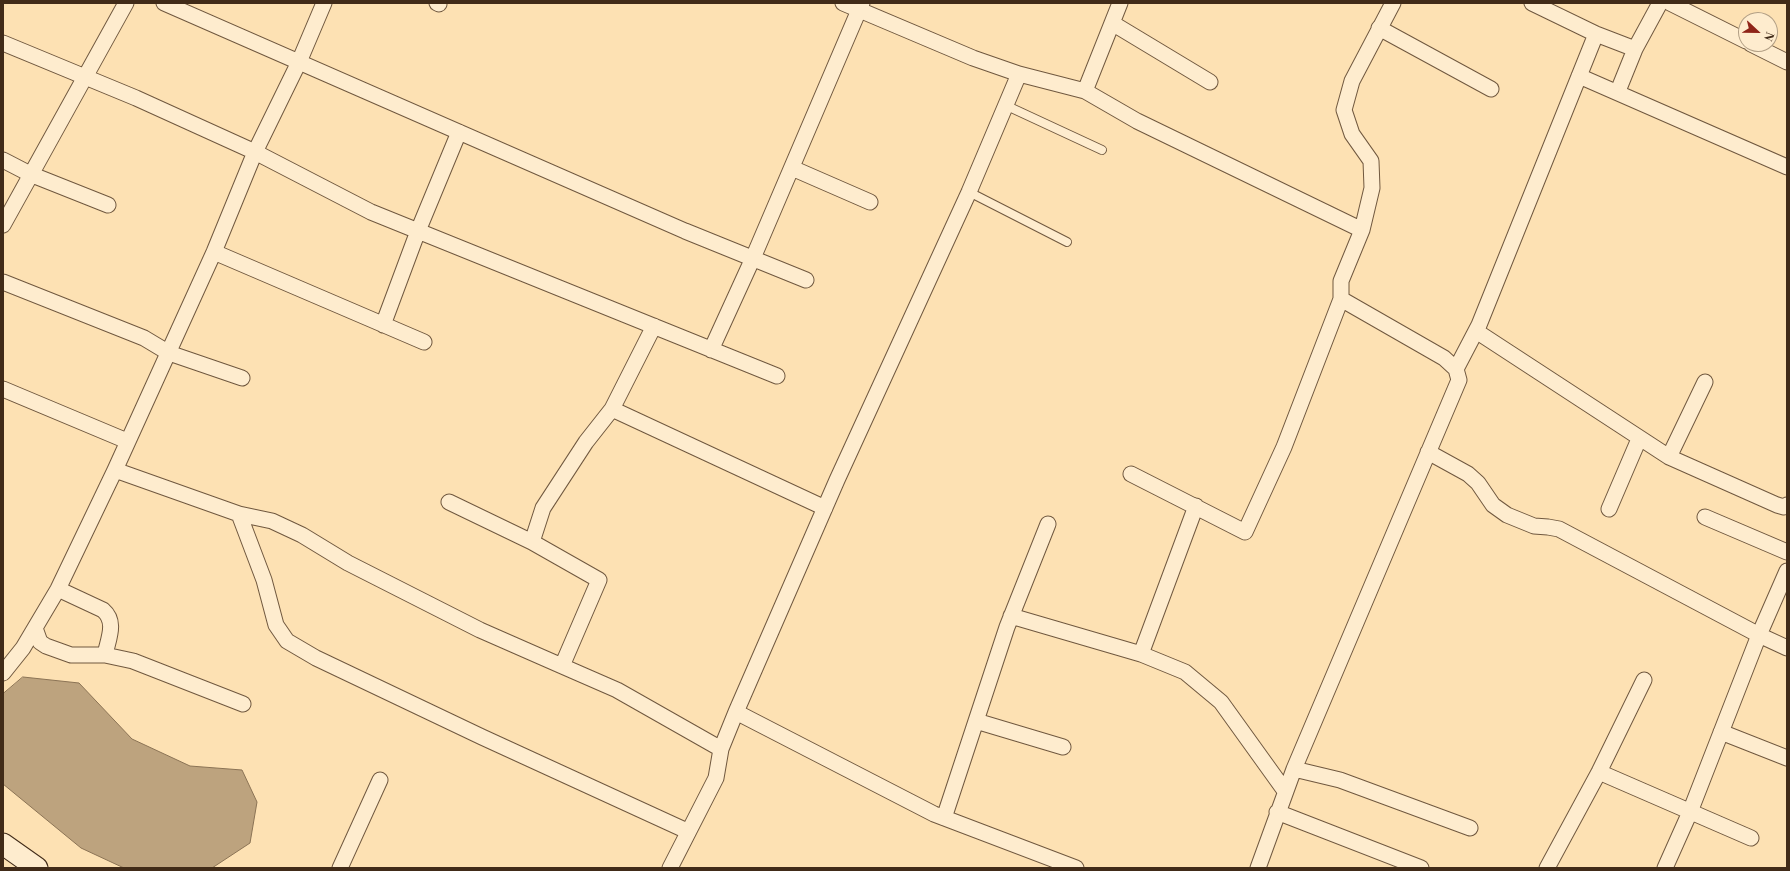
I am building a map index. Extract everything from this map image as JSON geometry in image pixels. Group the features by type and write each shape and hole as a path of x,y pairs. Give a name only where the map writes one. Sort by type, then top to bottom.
{"street":[{"path":"3,225 30,174 86,78 126,3"},
{"path":"164,3 685,231 806,280"},
{"path":"3,673 23,648 58,589 169,353 214,252 255,152 299,62 324,3"},
{"path":"843,3 861,6 973,58 1018,74 1086,91 1137,121 1362,230"},
{"path":"1086,91 1120,3"},
{"path":"1131,474 1245,532 1284,447 1341,299 1341,281 1362,230 1372,188 1371,161 1352,134 1344,110 1352,81 1393,3"},
{"path":"1532,3 1596,34 1635,49"},
{"path":"1618,92 1635,49 1660,3"},
{"path":"1670,3 1738,37"},
{"path":"711,350 753,258 861,6"},
{"path":"1112,24 1210,82"},
{"path":"1379,28 1491,89"},
{"path":"1456,368 1476,331 1596,34"},
{"path":"3,43 136,98 255,152 371,212 777,376"},
{"path":"1767,52 1787,62"},
{"path":"670,868 687,831 716,778 721,749 736,712 825,508 968,192 1018,74"},
{"path":"1579,76 1787,166"},
{"path":"383,325 418,231 459,132"},
{"path":"3,160 30,174 108,205"},
{"path":"792,168 870,202"},
{"path":"214,252 424,342"},
{"path":"3,282 144,338 169,353 242,378"},
{"path":"1258,868 1285,791 1459,380 1456,368 1444,358 1341,299"},
{"path":"532,542 542,508 586,442 612,409 654,326"},
{"path":"1476,331 1669,458 1777,505 1784,507 1787,505"},
{"path":"1669,458 1706,382"},
{"path":"3,389 127,441"},
{"path":"612,409 825,508"},
{"path":"1609,509 1639,439"},
{"path":"1428,452 1468,474 1478,483 1493,505 1507,515 1534,526 1548,526 1559,529 1759,635 1787,648"},
{"path":"115,470 239,514 272,521 302,535 348,563 480,630 617,690 721,749"},
{"path":"450,502 532,542 599,580 562,666"},
{"path":"1141,654 1196,506"},
{"path":"239,514 264,580 276,625 287,641 316,658 467,730 687,831"},
{"path":"1705,517 1787,552"},
{"path":"944,818 1011,616 1048,524"},
{"path":"1665,868 1690,812 1759,635 1787,571"},
{"path":"58,589 104,610 109,615 111,623 105,655"},
{"path":"1011,616 1141,654 1185,672 1221,702 1285,791"},
{"path":"35,628 40,642 46,646 71,654 105,655 133,661 243,704"},
{"path":"1547,868 1599,772 1644,680"},
{"path":"736,712 944,818 1076,868"},
{"path":"976,721 1063,747"},
{"path":"1722,732 1787,758"},
{"path":"1294,770 1340,780 1470,828"},
{"path":"1599,772 1751,838"},
{"path":"340,868 380,780"},
{"path":"1277,812 1421,868"},
{"path":"3,844 37,868"}],"lane":[{"path":"1005,105 1102,150"},
{"path":"968,192 1067,242"}],"shaded area":[{"path":"23,677 79,683 132,739 190,766 242,770 257,802 250,843 212,868 124,868 81,848 3,784 3,694"}]}
